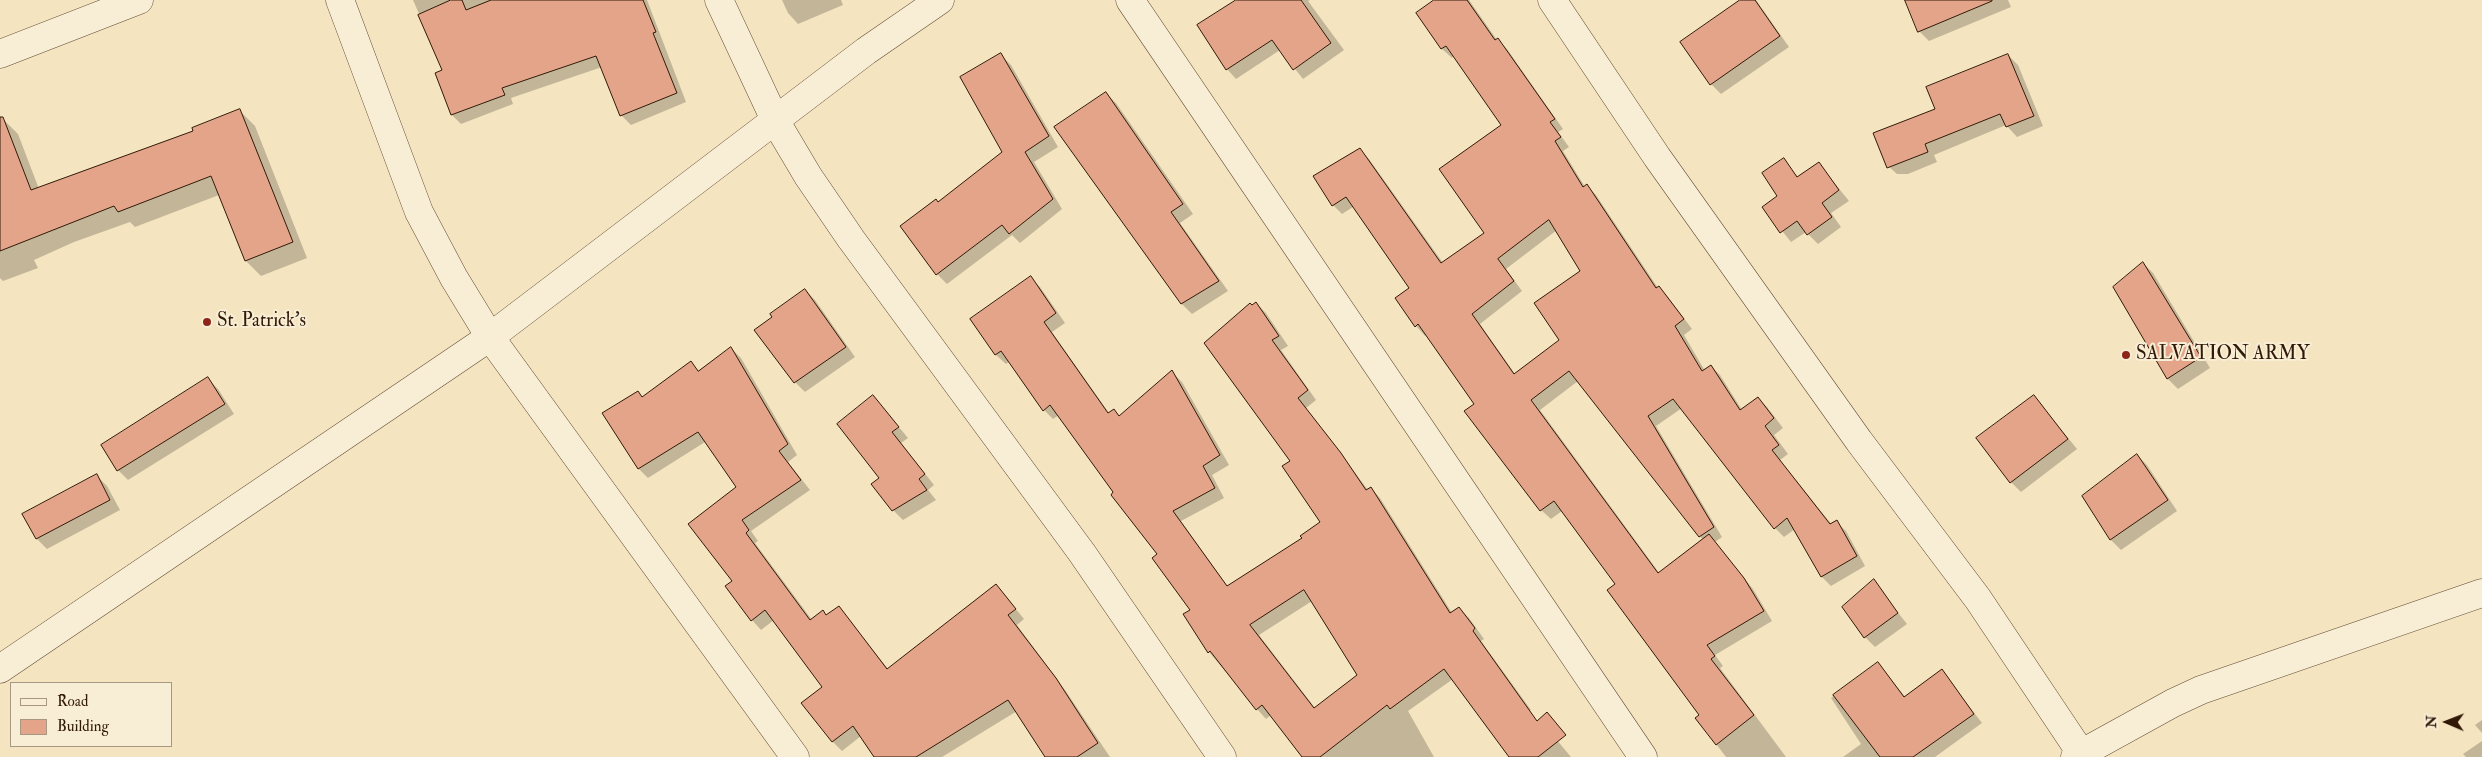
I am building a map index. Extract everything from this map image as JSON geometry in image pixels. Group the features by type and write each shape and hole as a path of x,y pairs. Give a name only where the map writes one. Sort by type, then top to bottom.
{"street":[{"path":"0,54 139,0"},
{"path":"340,0 419,212 454,278 490,337 795,757"},
{"path":"719,0 776,122 808,176 851,239 1082,553 1222,757"},
{"path":"0,669 490,337 776,122 866,51 940,0"},
{"path":"1130,0 1643,757"},
{"path":"1552,0 1656,157 1859,441 1978,599 2078,755 2201,690 2482,593"}],"building":[{"path":"451,0 462,0 466,10 491,0 643,0 656,32 653,33 677,93 620,116 596,56 502,88 505,95 451,115 435,73 442,70 418,15"},
{"path":"1236,0 1301,0 1331,43 1293,70 1272,40 1226,70 1197,25"},
{"path":"1434,0 1467,0 1495,40 1498,38 1555,119 1550,122 1561,137 1555,141 1583,187 1587,184 1656,288 1659,286 1684,319 1675,326 1702,371 1711,365 1740,410 1758,397 1774,418 1765,426 1779,445 1772,450 1830,524 1837,520 1857,556 1821,577 1787,518 1774,529 1673,399 1648,416 1714,527 1699,537 1569,371 1531,400 1658,573 1709,534 1744,578 1764,611 1707,645 1715,656 1711,659 1754,715 1716,745 1695,718 1699,715 1607,590 1615,584 1554,501 1540,511 1464,411 1474,404 1418,324 1415,327 1395,298 1409,288 1346,197 1332,206 1313,176 1360,148 1441,263 1484,233 1439,169 1501,125 1446,46 1441,49 1416,13","holes":["1549,220 1580,271 1534,303 1559,340 1514,374 1472,314 1514,281 1498,259"]},
{"path":"1740,0 1755,0 1780,36 1710,85 1680,42"},
{"path":"1905,0 1992,0 1992,1 1918,32"},
{"path":"1001,53 1049,136 1025,152 1053,199 1009,234 1002,225 936,275 900,226 936,199 938,202 1002,152 960,77"},
{"path":"2008,54 2034,116 2006,127 2000,114 1925,144 1928,152 1887,168 1873,133 1935,109 1926,87"},
{"path":"1106,92 1183,204 1171,212 1219,281 1181,304 1054,127"},
{"path":"240,109 293,242 245,261 211,176 118,212 114,206 0,251 0,117 3,117 31,190 193,131 192,128"},
{"path":"1784,158 1797,177 1819,162 1839,190 1822,203 1832,217 1807,235 1797,221 1780,233 1762,207 1777,196 1762,173"},
{"path":"2143,262 2201,357 2167,379 2113,287"},
{"path":"1031,276 1056,313 1044,322 1108,413 1114,409 1119,416 1172,370 1220,455 1203,466 1215,488 1173,511 1227,586 1302,538 1300,536 1320,522 1282,466 1290,461 1204,343 1250,303 1252,305 1256,302 1279,336 1272,340 1308,390 1298,398 1341,453 1366,490 1371,487 1450,613 1459,607 1475,628 1473,631 1537,721 1547,712 1566,735 1538,757 1509,757 1444,669 1390,709 1387,705 1320,757 1302,757 1262,705 1256,710 1210,651 1208,653 1183,614 1190,610 1152,558 1157,554 1111,495 1113,492 1050,405 1043,411 1001,351 995,355 970,319","holes":["1304,590 1357,675 1314,708 1250,625"]},
{"path":"805,289 846,347 794,383 754,330 772,317 770,314"},
{"path":"731,347 788,444 779,451 801,480 742,520 749,530 746,533 810,620 823,610 826,615 839,606 887,669 996,584 1016,609 1008,615 1056,678 1098,743 1077,757 1045,757 1008,700 916,757 874,757 853,726 832,742 801,703 822,687 765,610 751,621 725,586 732,581 688,524 736,487 698,432 638,469 602,413 638,391 642,397 691,361 698,371"},
{"path":"208,377 225,404 117,471 101,445"},
{"path":"873,395 899,427 892,432 925,474 919,479 927,490 892,511 871,484 879,478 837,424"},
{"path":"2034,395 2068,439 2010,483 1976,438"},
{"path":"2137,454 2168,500 2110,540 2082,496"},
{"path":"97,474 110,500 36,539 22,514"},
{"path":"1874,579 1898,613 1864,638 1842,607"},
{"path":"1878,662 1904,697 1942,669 1974,714 1913,757 1880,757 1833,695"}],"place":[{"name":"St. Patrick's","path":"207,322"},
{"name":"SALVATION ARMY","path":"2126,355"}]}
